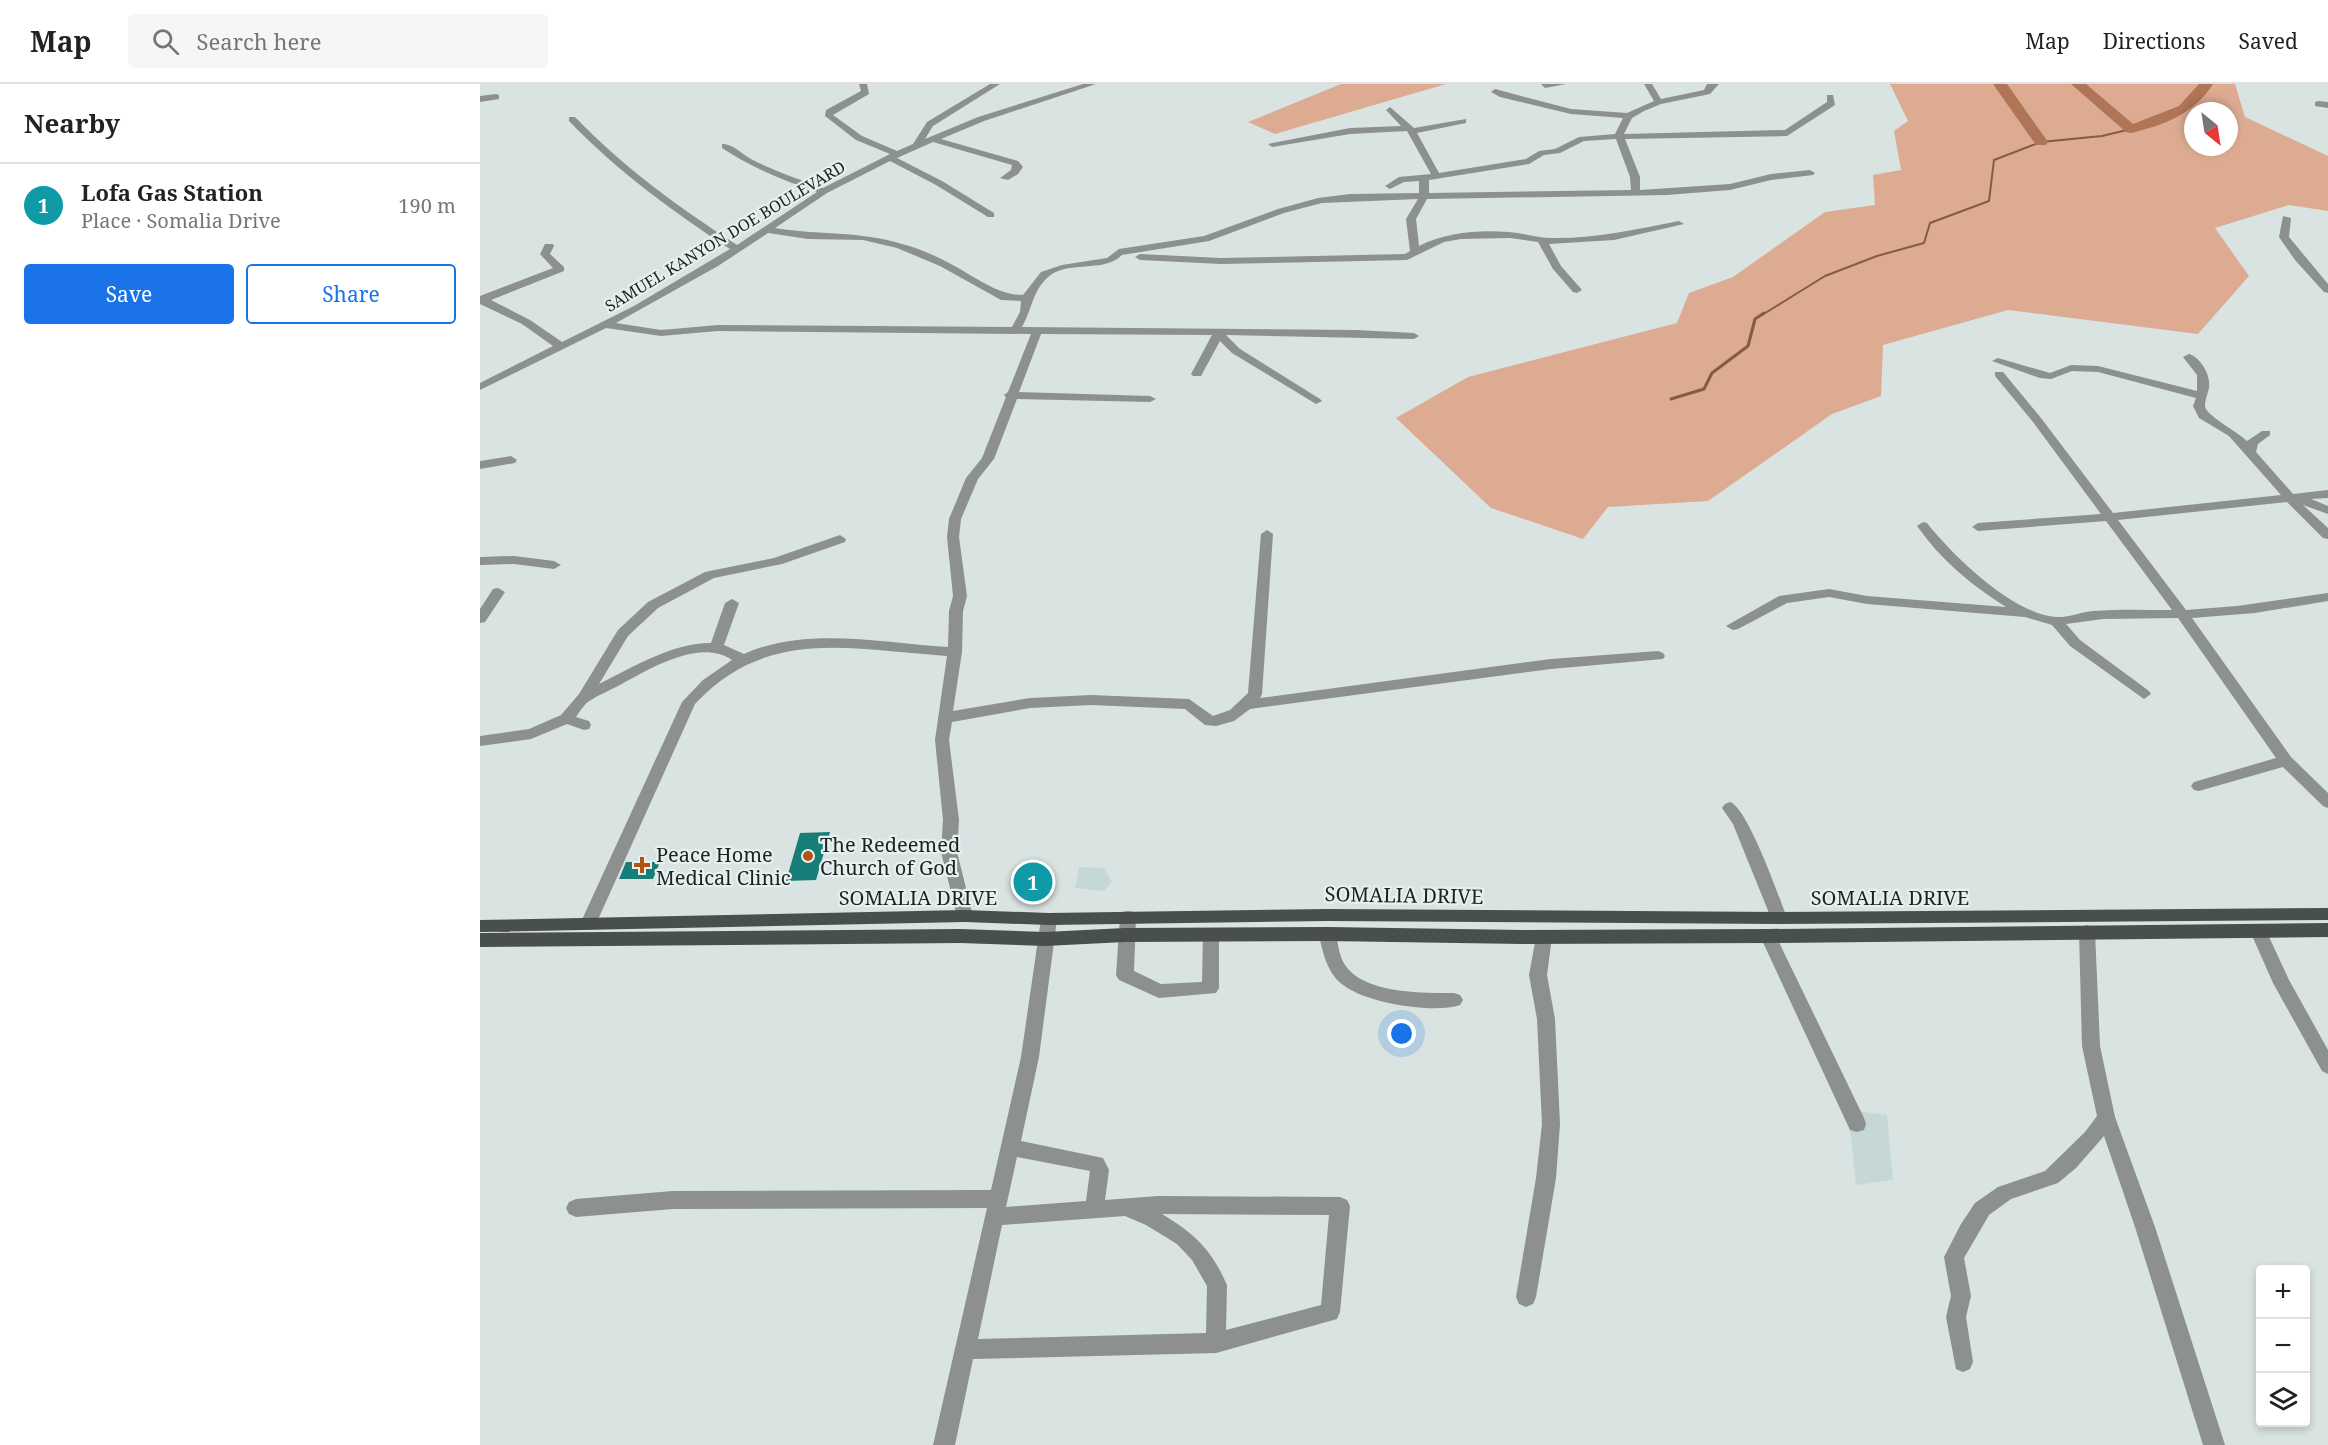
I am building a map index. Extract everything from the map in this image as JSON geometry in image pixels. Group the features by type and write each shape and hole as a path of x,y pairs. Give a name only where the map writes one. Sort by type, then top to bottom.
{"main road":[{"name":"SOMALIA DRIVE","path":"480,926 965,916 1049,919 1328,915 1779,918 2328,914"},
{"name":"SOMALIA DRIVE","path":"480,940 960,936 1045,939 1125,935 1328,934 1544,937 1768,936 2328,930"}],"street":[{"path":"863,84 866,92 835,107 829,112 829,116 859,138 894,156 991,215"},
{"path":"917,145 930,124 996,84"},
{"name":"SAMUEL KANYON DOE BOULEVARD","path":"480,387 606,325 678,285 824,191 894,156 931,139 1092,84"},
{"path":"1545,85 1562,84"},
{"path":"1648,84 1659,102"},
{"path":"1636,193 1635,177 1619,135 1628,116 1659,102 1707,92 1712,84"},
{"path":"1495,92 1562,110 1612,111 1628,116"},
{"path":"1390,186 1401,179 1424,178 1525,162 1536,159 1542,153 1557,151 1582,139 1619,135 1787,133 1832,103 1830,96"},
{"path":"480,99 496,97"},
{"path":"2318,104 2328,105"},
{"path":"1389,110 1410,129 1436,175"},
{"path":"572,119 594,142 676,210 735,248"},
{"path":"1272,144 1350,132 1410,129 1463,121"},
{"path":"931,139 1015,163 1017,167 1015,172 1005,178"},
{"path":"725,146 746,160 824,191"},
{"path":"1110,261 1119,252 1206,239 1300,205 1350,197 1636,193 1730,187 1771,177 1810,173"},
{"path":"1415,252 1410,219 1424,196 1424,178"},
{"path":"2286,218 2284,237 2299,258 2328,290"},
{"path":"1015,331 1025,312 1026,298 1051,271 1110,261 1149,256 1221,261 1407,257 1441,239 1461,236 1510,235 1542,241 1614,237 1679,224"},
{"path":"764,229 808,236 863,237 900,246 944,264 1005,298 1026,298"},
{"path":"1542,241 1557,267 1576,290"},
{"path":"481,300 560,269 545,254 549,246"},
{"path":"481,300 526,322 562,347"},
{"path":"606,325 662,333 718,328 1218,334 1356,333 1414,336"},
{"path":"965,916 949,852 951,820 942,740 955,652 956,611 960,596 953,537 955,519 972,478 988,459 1010,395 1037,331"},
{"path":"1197,374 1218,334"},
{"path":"1218,334 1236,351 1316,401"},
{"path":"2189,357 2204,375 2205,385 2199,406 2203,416 2233,434 2304,513 2328,535"},
{"path":"2202,396 2098,369 2071,368 2051,376 1998,367 2108,518 2182,614 2286,761 2328,802"},
{"path":"1010,395 1150,399"},
{"path":"2250,452 2252,442 2266,433"},
{"path":"480,465 511,460"},
{"path":"1978,527 2108,518 2328,494"},
{"path":"2292,497 2328,510"},
{"path":"1923,526 1945,554 1990,591 2025,613"},
{"path":"1248,704 1255,694 1267,534"},
{"path":"480,741 531,734 566,719 584,697 623,633 653,605 710,575 777,561 840,539"},
{"path":"480,561 514,560 554,565"},
{"path":"480,619 498,592"},
{"path":"1733,626 1784,600 1829,593 1867,600 2025,613 2057,622 2095,614 2182,614 2246,610 2328,597"},
{"path":"717,646 732,603"},
{"path":"2057,622 2075,643 2144,694"},
{"path":"588,924 689,702 699,690 743,660 781,647 816,645 955,652"},
{"path":"584,697 679,652 717,646 736,653 743,660"},
{"path":"944,718 1039,702 1091,700 1189,704 1203,717 1218,722 1248,704 1551,664 1658,656"},
{"path":"566,719 584,725"},
{"path":"2199,786 2286,761"},
{"path":"1731,808 1740,822 1779,918"},
{"path":"1128,917 1125,935 1125,975 1159,991 1210,988 1210,935"},
{"path":"944,1445 1030,1057 1049,919"},
{"path":"2258,931 2272,968 2295,1013 2328,1065"},
{"path":"2087,932 2091,1046 2106,1117 2145,1227 2214,1445"},
{"path":"1328,934 1333,959 1337,966 1342,974 1361,988 1418,1000 1454,1000"},
{"path":"1768,936 1857,1124"},
{"path":"1526,1297 1546,1178 1551,1124 1546,1019 1538,975 1544,937"},
{"path":"1963,1362 1956,1317 1961,1296 1954,1257 1968,1230 1982,1209 2005,1193 2051,1177 2092,1138 2106,1117"},
{"path":"1011,1147 1096,1164 1100,1170 1094,1210"},
{"path":"576,1208 673,1200 1094,1210 1124,1207 1340,1206 1330,1312 1216,1343 965,1348"},
{"path":"1124,1207 1153,1219 1184,1238 1199,1253 1217,1285 1216,1343"}],"shaded area":[{"path":"1341,84 1446,84 1275,134 1248,122"},
{"path":"1890,84 2235,84 2245,117 2328,156 2328,211 2289,205 2215,228 2249,276 2198,334 2008,310 1883,345 1881,396 1832,414 1708,501 1608,507 1583,539 1491,508 1396,418 1468,377 1677,323 1689,293 1733,277 1825,212 1875,205 1873,175 1901,170 1894,131 1908,121"},
{"path":"1079,867 1104,868 1112,882 1104,891 1075,888"},
{"path":"1848,1110 1887,1115 1893,1180 1856,1185"}],"building":[{"name":"The Redeemed Church of God","path":"830,832 816,880 786,881 800,833"},
{"name":"Peace Home Medical Clinic","path":"626,862 660,862 653,879 619,879"}],"waterway":[{"path":"2000,84 2041,142"},
{"path":"2078,84 2131,129 2184,109 2200,94 2206,84"},
{"path":"1762,315 1825,276 1877,256 1924,243 1930,223 1989,201 1994,160 2041,142 2102,136 2131,129"},
{"path":"1671,399 1704,389 1712,373 1748,346 1755,319 1764,313"}],"place":[{"name":"The Redeemed Church of God","path":"808,856"},
{"name":"Peace Home Medical Clinic","path":"642,865"},
{"name":"Lofa Gas Station","path":"1033,882"}]}
